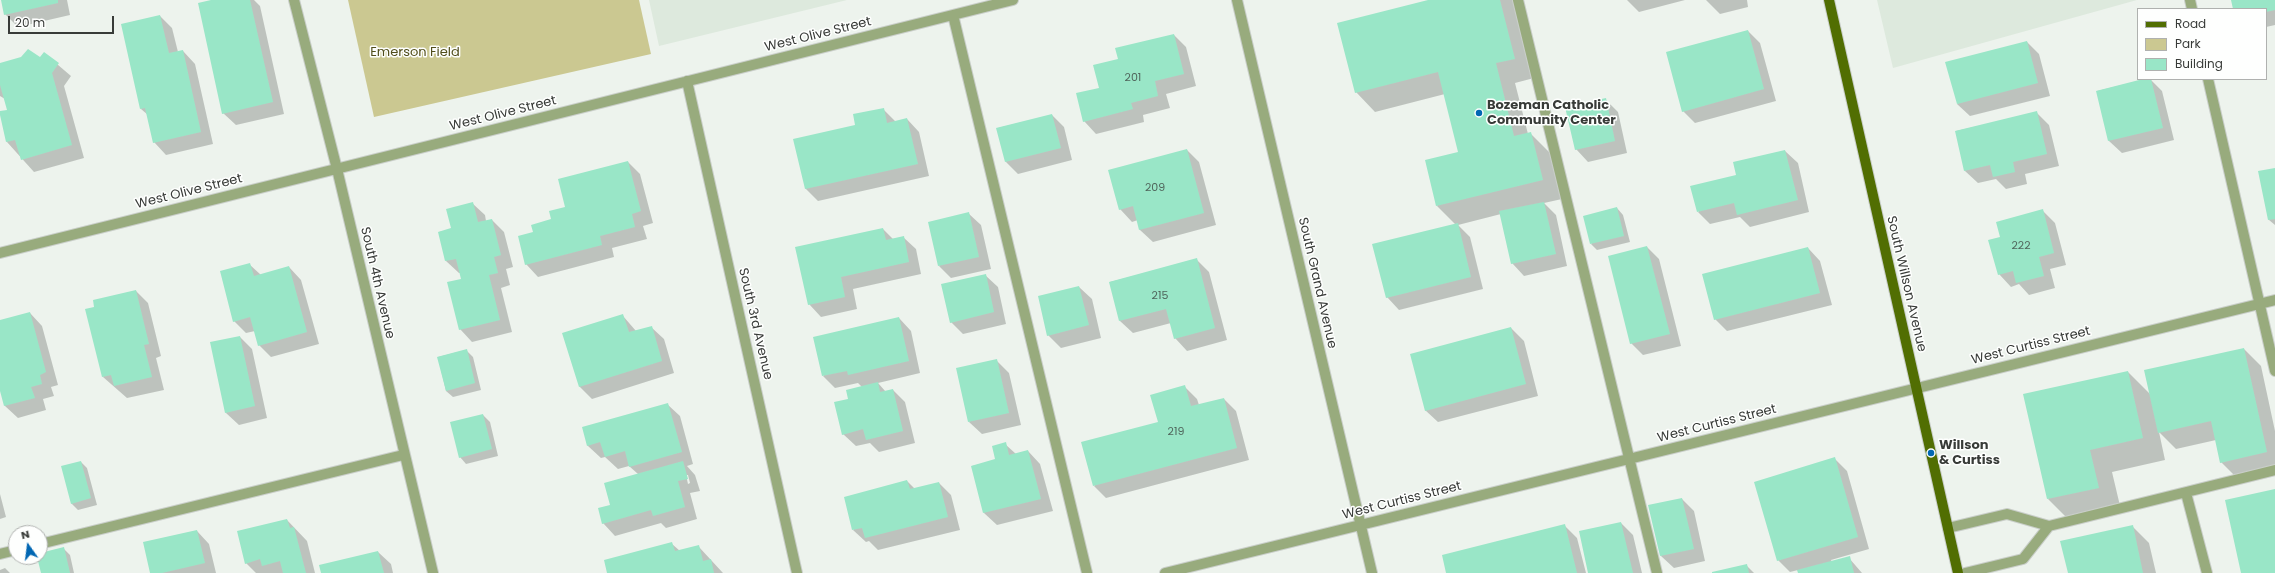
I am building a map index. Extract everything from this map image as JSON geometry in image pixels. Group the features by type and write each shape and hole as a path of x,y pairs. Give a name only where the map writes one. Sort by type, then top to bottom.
{"main road":[{"name":"South Willson Avenue","path":"1829,0 1958,573"}],"street":[{"name":"South 4th Avenue","path":"294,0 337,169 403,455 433,573"},
{"name":"West Olive Street","path":"0,252 1013,0"},
{"name":"South Grand Avenue","path":"1237,0 1372,573"},
{"path":"1518,0 1657,573"},
{"path":"952,15 1087,573"},
{"path":"2208,80 2275,370"},
{"name":"South 3rd Avenue","path":"687,81 797,573"},
{"name":"West Curtiss Street","path":"1165,573 2275,300"},
{"path":"48,542 403,455"},
{"path":"1948,528 2007,514 2049,526 2275,470"},
{"path":"2186,493 2207,573"},
{"path":"1965,573 2023,559 2049,526"}],"shaded area":[{"path":"649,0 847,0 659,46"},
{"path":"1877,0 2137,0 1893,68"}],"green space":[{"name":"Emerson Field","path":"348,0 639,0 651,54 374,117"}],"building":[{"path":"1,0 58,0 58,3 4,15"},
{"path":"211,0 250,0 273,102 222,114 198,3"},
{"name":"Bozeman Catholic Community Center","path":"1428,0 1500,0 1515,59 1496,63 1514,136 1531,132 1543,180 1436,206 1425,160 1458,152 1438,72 1355,93 1337,23"},
{"path":"2231,0 2275,0 2275,10 2267,12 2267,8 2233,8"},
{"path":"160,15 169,53 183,50 201,132 153,143 145,108 140,109 121,24"},
{"path":"1748,30 1764,89 1682,112 1666,52"},
{"path":"1174,34 1184,74 1155,81 1158,96 1131,103 1133,109 1083,122 1076,93 1099,88 1093,65 1118,59 1115,48"},
{"path":"2027,41 2038,83 1957,104 1945,62"},
{"path":"28,49 40,57 44,52 59,63 52,73 72,145 21,160 15,140 6,142 0,115 0,111 7,110 0,85 0,63 21,57"},
{"path":"2139,80 2151,80 2163,128 2108,141 2096,91"},
{"path":"1606,98 1615,141 1575,150 1565,107"},
{"path":"884,108 887,123 907,118 918,164 805,189 793,139 855,125 853,114"},
{"path":"2037,111 2047,154 2013,162 2015,172 1993,177 1990,165 1964,171 1955,131"},
{"path":"1052,114 1061,148 1005,162 996,128"},
{"path":"1187,149 1204,213 1139,230 1133,206 1119,210 1108,170"},
{"path":"1785,150 1798,200 1737,215 1734,203 1697,212 1690,186 1736,175 1733,162"},
{"path":"628,161 641,211 632,214 635,227 600,236 602,245 525,265 518,236 533,232 531,225 551,219 549,211 565,207 558,179"},
{"path":"2275,168 2275,219 2268,220 2258,171"},
{"path":"473,202 478,222 492,219 501,255 494,257 498,273 489,275 500,320 459,330 447,282 461,279 456,259 445,261 438,232 451,228 446,209"},
{"path":"1544,202 1556,254 1511,264 1499,211"},
{"path":"1617,207 1624,236 1590,244 1583,216"},
{"path":"2043,209 2054,253 2039,257 2044,276 2016,283 2013,271 1998,275 1988,240 2000,237 1996,222"},
{"path":"969,212 979,257 938,266 928,222"},
{"path":"1458,223 1471,277 1386,298 1372,244"},
{"path":"883,228 886,240 904,236 909,262 841,277 845,297 808,305 795,247"},
{"path":"1647,246 1670,334 1630,344 1608,256"},
{"path":"1808,247 1820,293 1714,320 1702,274"},
{"path":"1197,258 1215,328 1174,339 1166,309 1119,321 1109,282"},
{"path":"250,263 254,276 289,266 307,332 258,346 250,317 233,322 220,271"},
{"path":"986,274 994,312 950,323 941,284"},
{"path":"1079,286 1089,325 1047,336 1038,296"},
{"path":"136,290 149,344 144,345 152,377 114,386 111,375 102,377 85,309 94,307 93,300"},
{"path":"30,312 46,372 40,375 42,384 31,387 35,398 4,406 0,391 0,320"},
{"path":"623,314 629,332 652,326 662,361 579,387 562,333"},
{"path":"899,317 909,361 848,375 847,371 822,376 813,337"},
{"path":"1511,327 1526,384 1425,411 1410,354"},
{"path":"240,336 255,406 225,413 210,342"},
{"path":"2244,348 2267,452 2220,463 2211,421 2158,433 2144,370"},
{"path":"467,349 475,383 446,391 437,357"},
{"path":"997,359 1009,413 968,422 956,368"},
{"path":"2128,371 2143,438 2090,450 2099,488 2047,499 2023,394"},
{"path":"878,382 880,392 893,389 903,431 866,440 863,429 842,435 834,402 848,399 846,390"},
{"path":"1185,385 1191,406 1224,398 1237,448 1093,486 1081,442 1158,422 1150,395"},
{"path":"668,403 682,452 629,467 625,451 605,457 600,442 587,446 582,427"},
{"path":"483,414 492,449 459,458 450,422"},
{"path":"1006,442 1009,455 1028,450 1041,499 983,513 971,466 995,459 992,446"},
{"path":"1835,457 1858,537 1777,561 1754,482"},
{"path":"81,461 91,498 71,504 61,466"},
{"path":"683,461 688,479 678,481 685,507 653,516 651,510 602,524 598,508 610,505 604,483"},
{"path":"907,480 910,489 939,482 948,517 865,538 862,528 852,530 844,497"},
{"path":"2275,489 2275,573 2241,573 2225,500"},
{"path":"1682,498 1694,549 1660,556 1648,505"},
{"path":"287,519 290,528 294,527 306,573 283,573 280,561 262,566 260,559 245,564 237,531"},
{"path":"1621,522 1633,573 1588,573 1579,531"},
{"path":"1565,524 1577,573 1446,573 1442,555"},
{"path":"2133,525 2143,573 2068,573 2060,541"},
{"path":"197,530 205,563 162,573 150,573 143,542"},
{"path":"672,542 675,551 699,545 703,561 711,559 714,573 607,573 604,560"},
{"path":"64,547 70,573 41,573 39,565 48,565 48,551"},
{"path":"378,551 384,573 321,573 319,565"},
{"path":"1850,556 1854,573 1798,573 1797,570"},
{"path":"1747,564 1749,573 1712,573 1712,572"}],"place":[{"name":"Bozeman Catholic Community Center","path":"1479,113"},
{"name":"Willson & Curtiss","path":"1931,453"}]}
